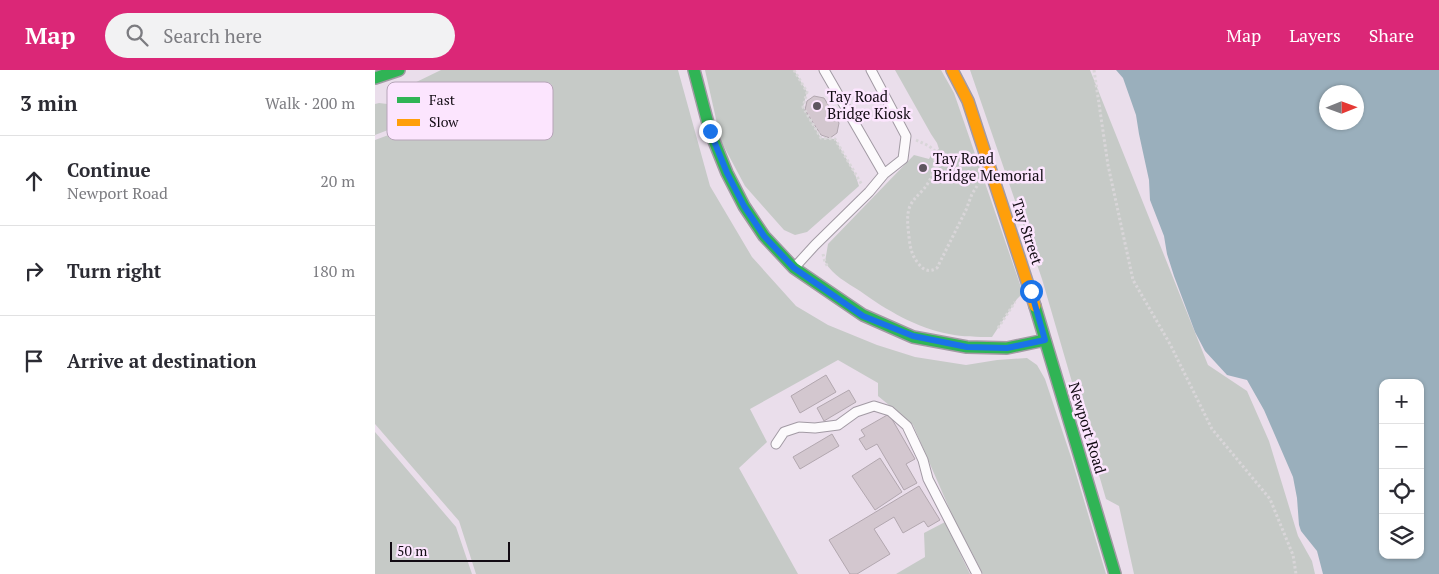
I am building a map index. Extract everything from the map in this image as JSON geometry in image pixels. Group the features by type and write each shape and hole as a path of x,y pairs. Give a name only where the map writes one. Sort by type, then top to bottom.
{"main road":[{"path":"375,78 399,70"},
{"path":"694,70 710,131 727,173 744,206 764,236 794,268 863,316 913,336 967,347 1007,348 1045,340"},
{"name":"Tay Street","path":"952,70 968,101 1031,291"},
{"name":"Newport Road","path":"1031,291 1115,574"}],"lane":[{"path":"824,70 884,174"},
{"path":"794,268 869,192 884,174 903,159 906,136 871,70"},
{"path":"776,444 785,432 799,427 815,428 838,424 856,412 874,406 890,411 907,426 923,460 928,479 977,574"}],"path":[{"path":"794,70 807,92 803,107 821,138 835,139 863,186"},
{"path":"1094,70 1108,165 1133,280 1170,344 1212,429 1271,499 1293,555 1296,574"},
{"path":"922,143 935,151 933,173 930,181 909,208 907,222 910,246 914,258 919,266 926,271 932,271 937,268 972,194 978,186"},
{"path":"996,331 1017,299"}],"shaded area":[{"path":"441,70 678,70 710,186 752,257 796,306 828,325 877,345 915,357 966,365 1027,358 1037,365 1045,379 1071,457 1106,574 983,574 953,517 913,425 878,396 878,383 838,360 750,409 767,442 739,468 798,574 476,574 459,521 375,424 375,140 387,136 387,140 553,140 553,82 416,82"},
{"path":"705,70 794,70 807,92 803,107 821,138 835,139 855,174 859,186 807,232 795,235 784,230 745,186 721,141"},
{"path":"895,70 941,70 954,93 1023,293 992,337 954,335 914,323 880,305 845,282 825,262 828,244 914,155 929,159 932,153 939,149"},
{"path":"970,70 1090,70 1208,365 1247,391 1269,441 1298,536 1312,561 1315,574 1134,574 1119,506 1106,499 1042,279"},
{"path":"375,104 387,104 387,130 375,135"},
{"path":"375,432 456,527 472,574 375,574"},
{"path":"945,522 970,574 896,574 925,557 924,533"}],"water":[{"path":"1116,70 1439,70 1439,574 1323,574 1317,551 1301,531 1293,477 1264,410 1247,380 1227,375 1205,351 1195,332 1174,276 1164,236 1150,200 1149,180 1136,115 1123,78"}],"building":[{"path":"814,96 824,98 839,123 837,133 830,138 821,135 805,110 807,101"},
{"path":"826,375 836,392 800,413 791,396"},
{"path":"849,390 856,402 824,421 817,408"},
{"path":"889,414 915,459 906,464 917,483 904,490 877,444 866,450 859,439 865,436 861,430"},
{"path":"832,434 839,446 800,469 793,457"},
{"path":"880,458 902,492 875,510 852,476"},
{"path":"919,486 940,520 928,527 924,521 903,533 894,517 874,529 890,554 857,574 850,574 829,540"}],"traffic: fast":[{"path":"375,78 399,70"},
{"path":"694,70 710,131 727,173 744,206 764,236 794,268 863,315 913,337 967,347 1007,348 1045,340"},
{"path":"1035,306 1115,574"}],"traffic: slow":[{"path":"952,70 968,101 1035,306"}],"place":[{"name":"Tay Road Bridge Kiosk","path":"817,106"},
{"name":"Tay Road Bridge Memorial","path":"923,168"}],"route":[{"path":"710,131 727,173 744,206 764,236 794,268 863,316 913,336 967,347 1007,348 1045,340 1031,291"}]}
